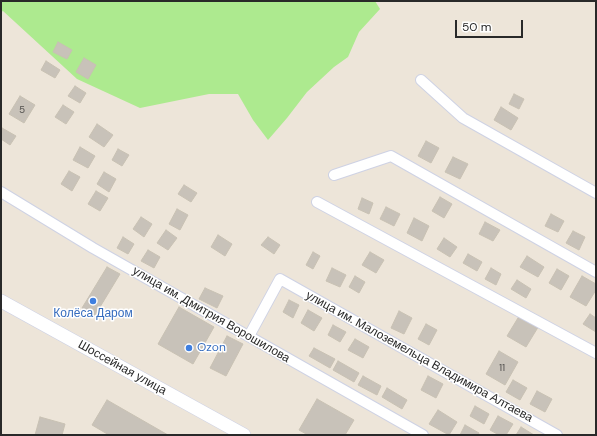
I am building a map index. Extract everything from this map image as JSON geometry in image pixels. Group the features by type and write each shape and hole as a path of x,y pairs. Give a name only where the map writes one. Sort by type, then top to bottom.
{"street":[{"path":"421,80 463,118 596,193"},
{"path":"334,175 391,156 596,272"},
{"name":"улица им. Дмитрия Ворошилова","path":"1,192 93,248 423,435"},
{"path":"317,202 596,353"},
{"name":"улица им. Малоземельца Владимира Алтаева","path":"249,336 280,279 557,435"},
{"name":"Шоссейная улица","path":"1,301 244,435"}],"green space":[{"path":"1,1 375,1 380,9 359,32 348,57 334,67 307,92 268,140 253,120 238,94 209,94 140,108 77,79 3,11 1,12"}],"building":[{"path":"58,42 72,50 67,59 53,52"},
{"path":"84,58 96,65 88,79 76,72"},
{"path":"46,61 60,70 55,78 41,70"},
{"path":"75,86 86,93 80,103 68,96"},
{"path":"514,94 524,99 519,109 509,104"},
{"path":"20,96 35,105 24,123 9,114"},
{"path":"63,105 74,112 66,124 55,117"},
{"path":"501,107 518,118 511,130 494,120"},
{"path":"97,124 113,135 104,147 89,137"},
{"path":"2,128 16,136 10,145 1,139"},
{"path":"426,141 439,148 431,163 418,156"},
{"path":"80,147 95,156 88,168 73,160"},
{"path":"118,149 129,155 122,166 112,160"},
{"path":"453,157 468,164 460,179 445,172"},
{"path":"69,171 80,177 72,191 61,184"},
{"path":"104,172 116,179 109,192 97,184"},
{"path":"184,185 197,193 191,202 178,194"},
{"path":"96,191 108,198 100,211 88,204"},
{"path":"440,197 452,204 444,218 432,211"},
{"path":"362,198 373,203 369,214 358,209"},
{"path":"386,207 400,214 394,226 380,219"},
{"path":"177,209 188,215 180,230 169,224"},
{"path":"551,214 564,221 558,232 545,226"},
{"path":"141,217 152,224 144,237 133,229"},
{"path":"414,218 429,226 422,241 407,233"},
{"path":"485,222 500,230 493,241 479,234"},
{"path":"166,230 177,238 168,250 157,243"},
{"path":"573,231 585,237 579,250 566,243"},
{"path":"218,235 232,244 225,256 211,247"},
{"path":"123,237 134,244 128,254 117,248"},
{"path":"268,237 280,245 274,254 261,245"},
{"path":"444,238 457,247 450,257 437,249"},
{"path":"148,250 160,257 154,268 141,261"},
{"path":"313,252 320,256 313,269 306,265"},
{"path":"370,252 384,260 376,273 362,265"},
{"path":"468,254 482,262 477,271 463,263"},
{"path":"527,256 544,267 538,277 520,267"},
{"path":"107,267 120,274 100,307 102,308 97,317 82,308"},
{"path":"332,268 346,275 340,287 326,281"},
{"path":"491,268 501,274 496,285 485,279"},
{"path":"557,269 569,276 561,290 549,283"},
{"path":"355,276 365,282 359,293 349,287"},
{"path":"582,276 596,284 596,290 586,306 570,297"},
{"path":"517,280 531,289 526,298 511,289"},
{"path":"205,288 223,296 217,308 199,299"},
{"path":"289,300 299,305 293,318 283,312"},
{"path":"179,307 214,327 193,364 158,344"},
{"path":"308,310 322,318 314,331 301,323"},
{"path":"399,311 412,318 404,334 391,328"},
{"path":"521,313 540,324 526,347 507,336"},
{"path":"590,314 596,318 596,332 583,324"},
{"path":"426,324 437,330 429,345 418,339"},
{"path":"333,325 346,332 340,342 328,335"},
{"path":"227,336 243,344 226,376 210,368"},
{"path":"355,339 369,347 363,358 348,350"},
{"path":"314,348 335,359 330,368 309,356"},
{"path":"499,351 518,362 505,385 486,374"},
{"path":"338,361 359,373 354,382 333,370"},
{"path":"363,376 381,386 377,395 358,385"},
{"path":"428,376 443,384 436,398 421,390"},
{"path":"513,380 527,388 520,400 506,392"},
{"path":"387,388 407,400 402,409 382,397"},
{"path":"537,391 552,399 545,412 530,404"},
{"path":"317,399 354,420 345,435 308,435 299,430"},
{"path":"107,400 168,435 109,435 92,425"},
{"path":"475,406 489,414 484,424 470,416"},
{"path":"438,410 457,422 449,435 429,424"},
{"path":"498,416 513,424 506,435 499,435 490,430"},
{"path":"40,417 65,424 62,435 35,435"},
{"path":"465,425 479,433 478,435 460,435"},
{"path":"521,427 534,435 516,435"}],"place":[{"name":"Колёса Даром","path":"93,301"},
{"name":"Ozon","path":"189,348"}]}
